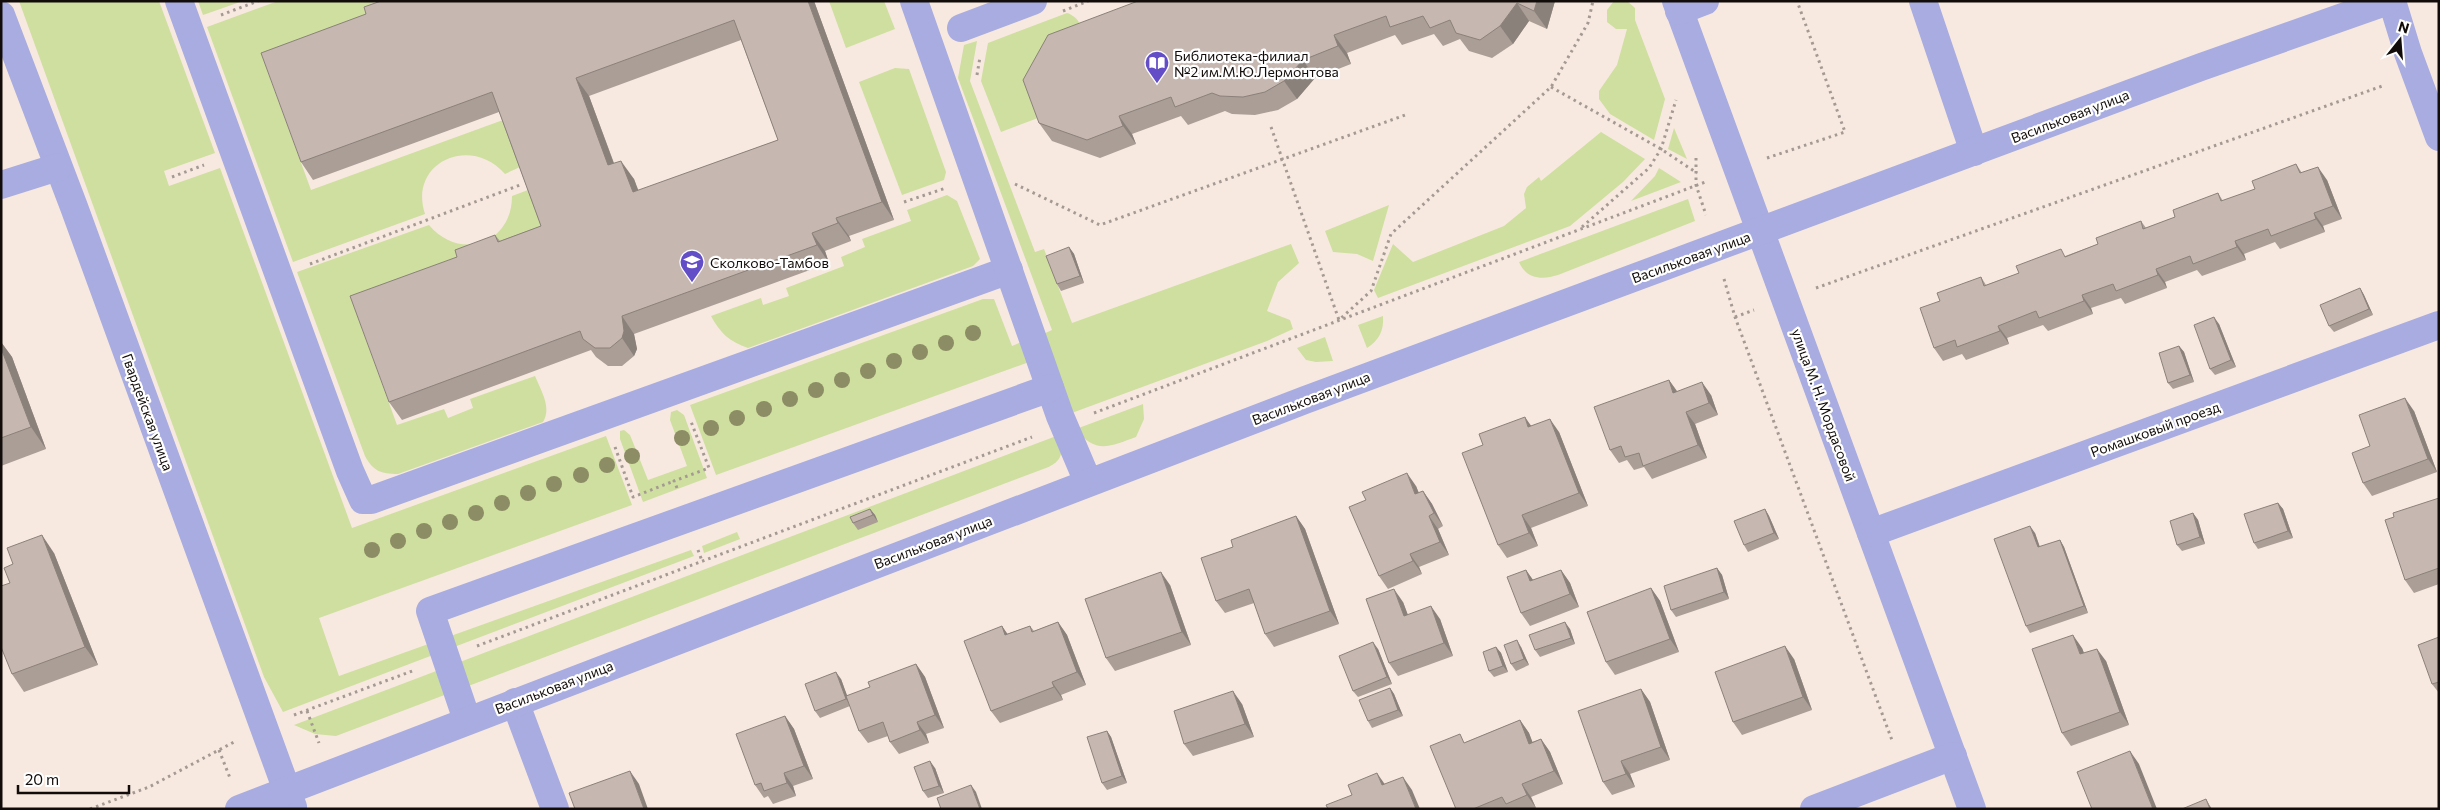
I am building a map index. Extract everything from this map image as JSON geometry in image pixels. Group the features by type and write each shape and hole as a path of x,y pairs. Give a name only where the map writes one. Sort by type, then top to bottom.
{"street":[{"path":"179,1 350,471 363,500 371,500 1009,270"},
{"path":"914,1 1050,388 1088,482"},
{"path":"961,28 1033,1"},
{"path":"1678,6 1705,1"},
{"path":"1923,1 1974,152"},
{"path":"2390,1 2439,137"},
{"name":"Васильковая улица","path":"240,809 291,800 467,720 1088,482 2201,67 2390,1"},
{"name":"улица М. Н. Мордасовой","path":"1678,6 1972,809"},
{"name":"Гвардейская улица","path":"1,15 291,800"},
{"path":"1,186 58,167"},
{"name":"Ромашковый проезд","path":"1871,533 2439,325"},
{"path":"467,720 430,611 1050,388"},
{"path":"515,702 555,809"},
{"path":"1814,809 1953,756"}],"path":[{"path":"1271,127 1339,320 1371,291 1391,234 1551,87 1588,23 1593,1"},
{"path":"1736,317 2416,74"},
{"path":"1551,87 1661,149 1698,173"},
{"path":"1579,229 1649,168 1661,149 1676,100"},
{"path":"1016,185 1100,225 1408,114"},
{"path":"279,275 520,185"},
{"path":"1696,185 1736,317 1905,774"},
{"path":"904,202 947,187"},
{"path":"604,416 633,497 709,468 679,389"},
{"path":"674,481 702,562"}],"green space":[{"path":"19,1 159,1 215,153 164,171 169,186 220,168 352,528 606,436 632,505 319,618 339,676 691,550 694,556 283,712 264,677"},
{"path":"198,1 243,1 203,15"},
{"path":"278,1 364,1 382,4 394,1 460,2 267,70 311,190 503,120 520,167 505,174 491,162 475,156 460,156 446,160 434,168 425,181 422,196 425,214 293,262 207,27"},
{"path":"829,1 884,1 895,29 846,48"},
{"path":"1614,1 1627,1 1635,8 1635,20 1665,99 1654,140 1610,114 1599,99 1599,91 1617,65 1627,29 1616,29 1607,22 1607,10"},
{"path":"1067,13 1078,21 1087,42 1038,118 1001,132 981,81 988,43"},
{"path":"977,41 970,81 1035,252 1044,249 1072,323 1291,244 1299,263 1278,282 1267,311 1290,320 1293,329 1267,341 1069,414 1039,336 1052,330 958,78 964,45"},
{"path":"895,68 909,69 946,172 944,180 902,195 859,82"},
{"path":"1674,128 1687,159 1668,149"},
{"path":"1601,132 1645,159 1623,182 1570,226 1378,298 1374,290 1393,244 1413,262 1504,226 1526,208 1524,194 1527,187 1539,177 1541,181"},
{"path":"1659,168 1681,182 1631,201 1655,176"},
{"path":"528,190 550,248 358,318 397,425 444,409 448,418 473,408 470,399 535,376 546,405 543,422 398,474 378,471 365,456 297,272 429,225 441,236 455,243 468,245 482,242 494,236 503,226 510,213 512,196"},
{"path":"947,195 957,201 980,259 973,266 748,348 726,336 711,316 761,298 763,305 789,296 786,288 844,266 841,257 865,247 862,239 911,221 907,210"},
{"path":"1688,199 1695,221 1558,275 1535,277 1526,272 1519,262"},
{"path":"1389,205 1373,261 1357,254 1333,252 1325,231"},
{"path":"983,299 994,299 1012,346 1024,341 1032,361 716,475 690,405"},
{"path":"1383,316 1383,326 1380,335 1367,348 1358,325"},
{"path":"1325,337 1333,361 1316,362 1306,360 1297,348"},
{"path":"1143,404 1144,419 1136,437 1104,446 1090,442 1076,429"},
{"path":"677,410 684,415 707,478 643,502 620,439 620,431 624,430 630,435 648,480 687,466 670,420 671,412"},
{"path":"1059,435 1061,455 1056,462 1046,468 336,736 315,734 294,725"},
{"path":"737,532 740,539 704,553 702,546"}],"building":[{"path":"381,1 808,1 882,202 836,218 838,223 812,233 817,245 622,316 624,331 622,338 610,348 595,348 583,339 580,331 389,402 350,296 457,257 455,250 495,235 498,242 541,226 492,92 301,162 261,53 366,14 364,7","holes":["734,20 778,140 633,192 621,161 608,165 576,78"]},
{"path":"1138,1 1537,1 1534,11 1517,3 1500,26 1480,40 1456,33 1450,20 1430,28 1423,16 1390,27 1386,16 1334,35 1338,46 1303,60 1284,81 1265,92 1243,97 1220,96 1212,93 1175,107 1171,97 1119,116 1123,126 1087,140 1039,123 1023,80 1048,35"},
{"path":"2296,164 2300,173 2318,167 2333,206 2314,213 2316,219 2271,236 2268,229 2235,241 2237,247 2193,264 2190,256 2156,269 2158,275 2116,291 2113,284 2082,295 2084,301 2039,318 2036,311 1998,326 2000,331 1957,347 1955,340 1934,348 1920,308 1940,301 1937,293 1981,277 1984,286 2019,273 2016,266 2061,249 2065,257 2098,244 2096,238 2141,221 2143,229 2175,217 2173,210 2218,193 2221,201 2255,189 2252,181"},
{"path":"1069,247 1080,276 1057,284 1046,256"},
{"path":"2360,288 2369,309 2329,326 2320,305"},
{"path":"2214,317 2231,360 2210,369 2194,325"},
{"path":"2179,346 2190,375 2168,383 2159,353"},
{"path":"1,348 31,427 1,438"},
{"path":"1669,380 1673,393 1702,382 1709,403 1686,412 1698,445 1643,466 1639,453 1625,457 1621,446 1610,450 1594,407"},
{"path":"2405,398 2428,459 2363,483 2352,453 2370,446 2359,415"},
{"path":"1525,417 1528,427 1550,419 1579,493 1522,515 1529,533 1498,545 1462,453 1483,445 1479,434"},
{"path":"1407,473 1415,494 1423,491 1434,513 1429,516 1440,542 1410,554 1413,561 1379,576 1349,507 1366,500 1362,492"},
{"path":"2439,498 2439,568 2405,580 2385,520 2394,517 2393,513"},
{"path":"2278,503 2288,531 2254,543 2244,514"},
{"path":"870,509 873,515 853,523 850,517"},
{"path":"1765,509 1774,533 1744,545 1734,521"},
{"path":"2193,513 2200,537 2177,545 2170,521"},
{"path":"1296,516 1330,611 1265,634 1249,589 1216,601 1201,558 1233,547 1231,540"},
{"path":"2030,526 2038,547 2060,540 2084,606 2026,626 1994,539"},
{"path":"42,535 85,647 12,674 1,647 1,586 10,583 4,568 13,564 7,548"},
{"path":"1717,568 1724,592 1671,610 1664,586"},
{"path":"1526,570 1530,581 1561,570 1570,594 1521,613 1507,577"},
{"path":"1161,572 1182,632 1106,658 1085,599"},
{"path":"1651,588 1670,639 1606,662 1587,612"},
{"path":"1394,589 1404,616 1431,606 1444,643 1389,663 1366,599"},
{"path":"1058,622 1077,672 1052,682 1054,687 991,711 964,641 1002,626 1005,635 1030,626 1032,632"},
{"path":"1565,622 1571,638 1535,650 1529,635"},
{"path":"2073,635 2080,654 2097,649 2120,712 2062,733 2032,649"},
{"path":"2439,637 2439,682 2432,684 2418,645"},
{"path":"1517,640 1524,659 1511,664 1504,645"},
{"path":"1373,642 1387,677 1353,691 1339,656"},
{"path":"1785,646 1803,697 1733,722 1715,672"},
{"path":"1496,647 1503,666 1489,671 1483,652"},
{"path":"916,664 935,715 917,722 920,730 890,742 883,722 859,731 846,696 870,687 868,682"},
{"path":"836,672 846,699 815,711 805,684"},
{"path":"1390,688 1398,710 1368,721 1359,700"},
{"path":"1641,689 1661,747 1621,761 1626,774 1603,782 1578,711"},
{"path":"1233,691 1245,724 1184,744 1174,711"},
{"path":"785,716 804,766 784,773 787,783 764,791 761,783 755,785 736,734"},
{"path":"1520,720 1529,744 1541,739 1554,771 1522,784 1527,795 1506,804 1502,797 1473,809 1456,809 1430,746 1460,734 1464,743"},
{"path":"1107,731 1122,776 1102,783 1087,737"},
{"path":"2130,751 2153,809 2092,809 2077,772"},
{"path":"930,761 939,786 923,791 914,767"},
{"path":"630,771 644,809 575,809 569,793"},
{"path":"1377,773 1382,785 1403,777 1416,809 1328,809 1326,805 1352,795 1348,785"},
{"path":"971,785 980,809 941,809 937,798"},
{"path":"2206,799 2210,809 2182,809"}],"place":[{"name":"Библиотека-филиал №2 им.М.Ю.Лермонтова","path":"1157,84"},
{"name":"Сколково-Тамбов","path":"692,283"}]}
